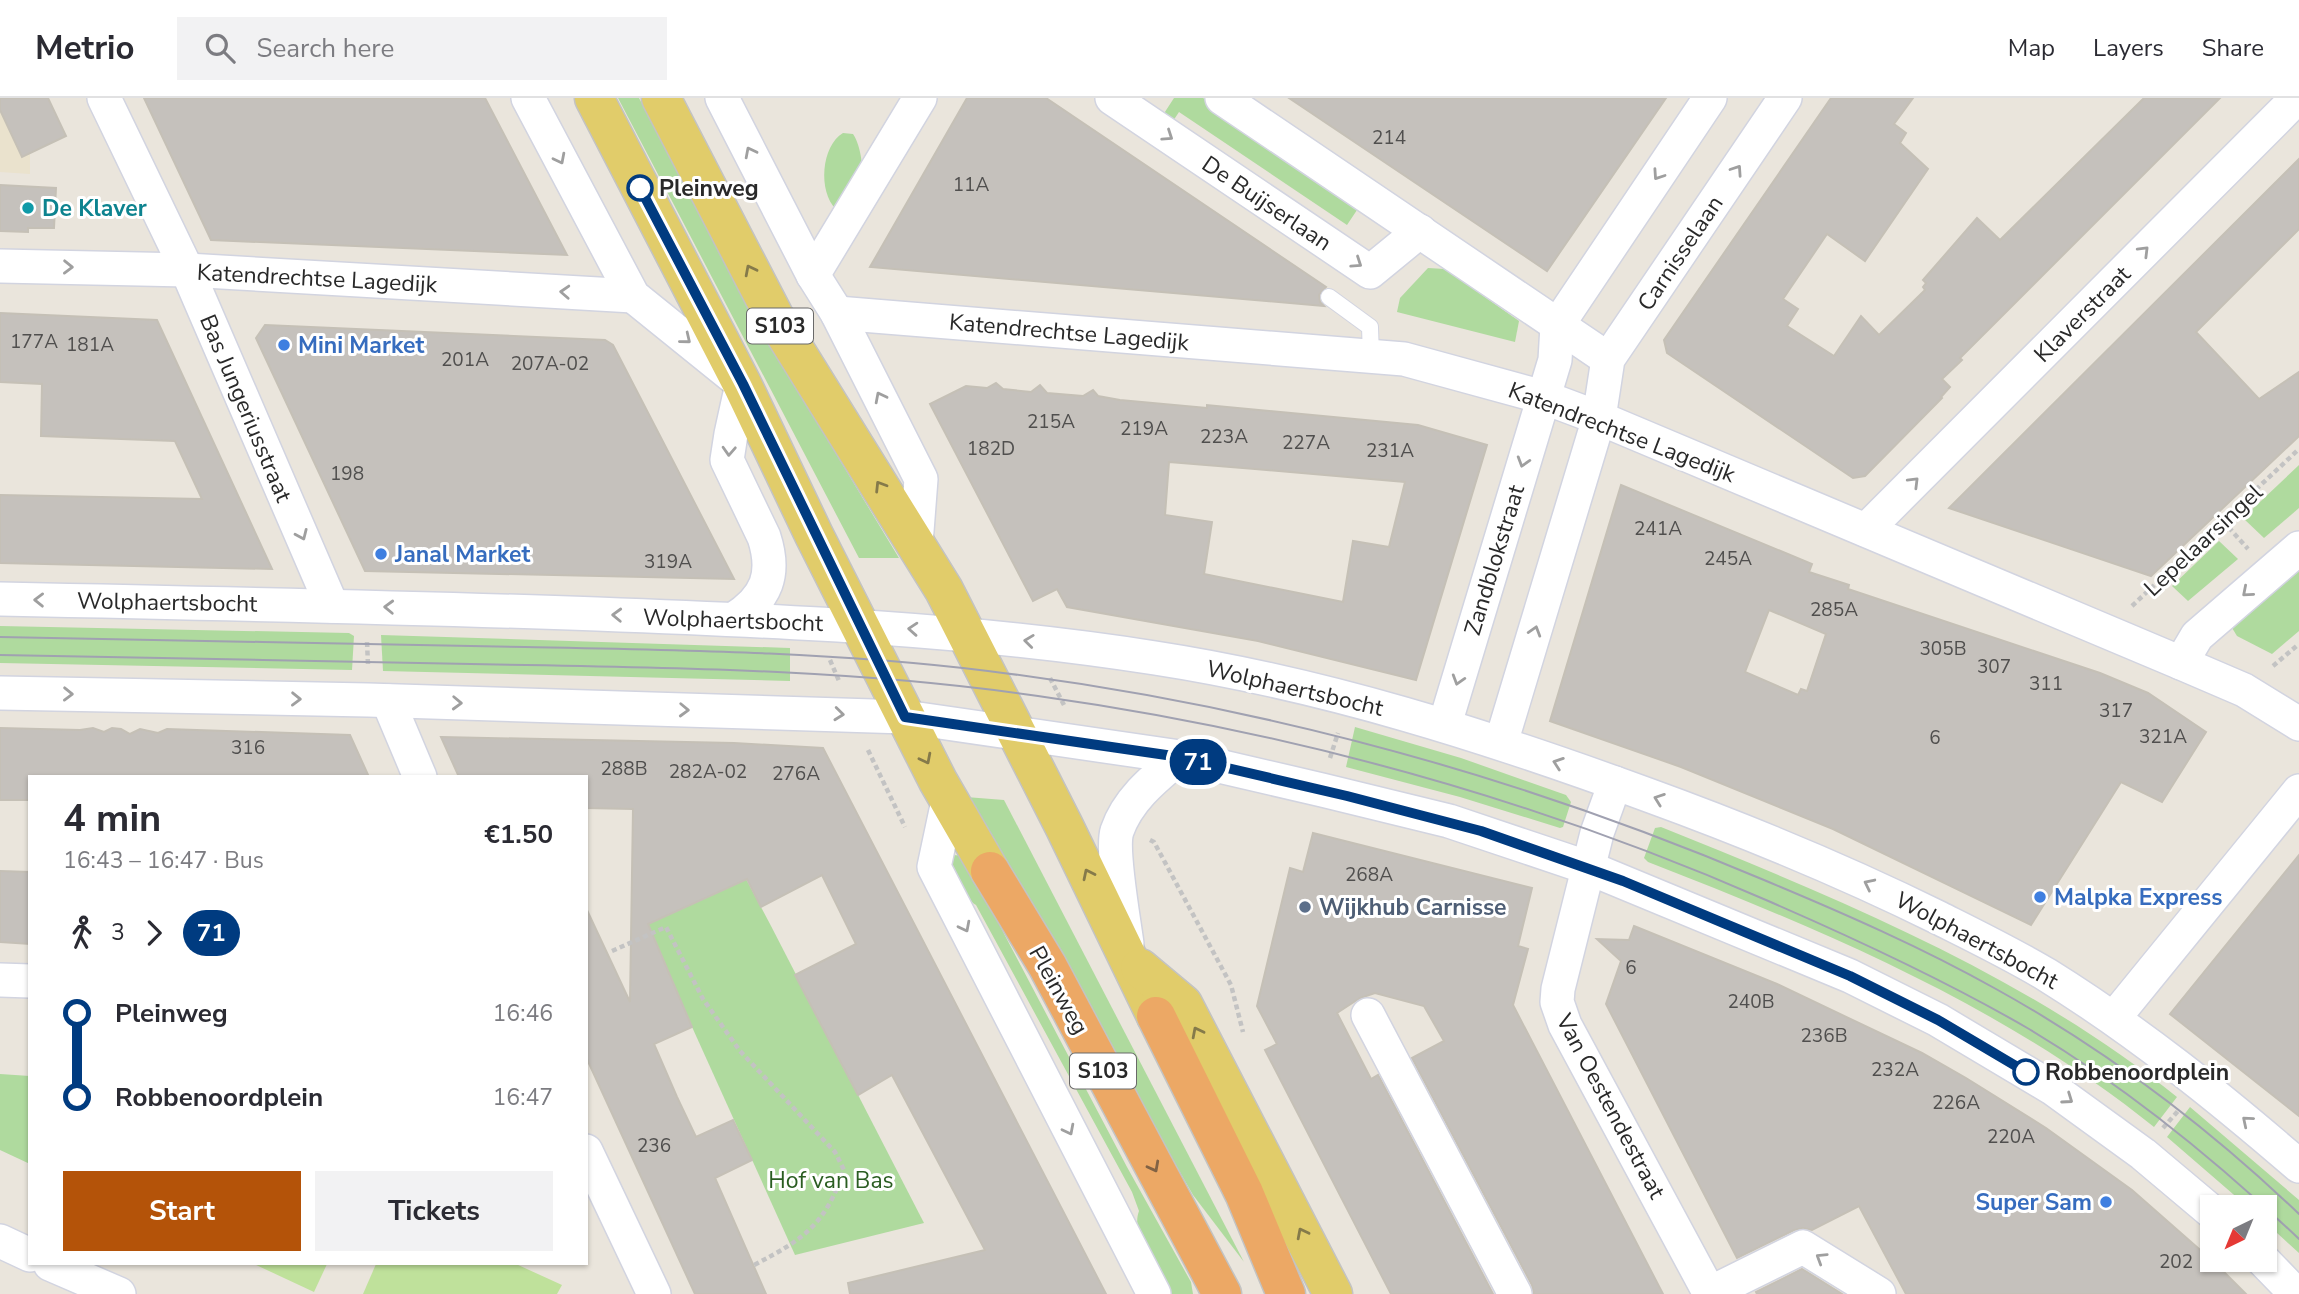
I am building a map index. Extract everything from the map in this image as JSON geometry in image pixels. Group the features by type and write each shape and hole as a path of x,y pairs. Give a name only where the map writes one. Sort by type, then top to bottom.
{"highway":[{"name":"Pleinweg","path":"990,872 1047,965 1214,1287"},
{"name":"S103","path":"1156,1016 1244,1193 1286,1294"}],"main road":[{"name":"Pleinweg","path":"594,98 743,384 814,535 862,626 905,717 943,791 990,872"},
{"name":"S103","path":"661,98 774,316 944,590 1156,1016"},
{"path":"1128,957 1183,1004 1334,1294"}],"street":[{"name":"Bas Jungeriusstraat","path":"104,98 187,270 332,606"},
{"name":"Pleinweg","path":"528,98 633,296 743,384"},
{"path":"722,98 813,275 837,313 921,479 916,544"},
{"path":"813,275 920,98"},
{"name":"De Buijserlaan","path":"1112,98 1370,272 1420,231"},
{"path":"1222,98 1608,359"},
{"path":"1543,397 1555,360 1557,326 1710,98"},
{"name":"Carnisselaan","path":"1599,418 1608,359 1785,98"},
{"name":"Klaverstraat","path":"1866,530 2297,98"},
{"name":"Katendrechtse Lagedijk","path":"0,266 187,270 633,296"},
{"name":"Katendrechtse Lagedijk","path":"837,313 1404,359 1543,397 1599,418 2244,690 2299,724"},
{"path":"734,619 760,598 766,586 769,566 764,537 727,460 730,434 743,384"},
{"name":"Zandblokstraat","path":"1445,724 1543,397"},
{"path":"1501,743 1599,418"},
{"path":"2181,663 2197,636 2299,548"},
{"name":"Wolphaertsbocht","path":"0,599 368,606 734,619 965,633 1158,658 1242,673 1347,698 1445,724 1501,743 1723,822 1845,872 2011,955 2114,1018 2202,1084 2299,1166"},
{"path":"0,693 905,717 1180,757 1460,824 1589,868 1793,951 1902,1001 2052,1088 2143,1154 2200,1202"},
{"path":"378,701 419,775"},
{"path":"1128,957 1115,853 1116,833 1129,806 1154,779 1180,757"},
{"path":"1589,868 1597,833 1615,783"},
{"path":"943,791 934,867 1154,1294"},
{"path":"2114,1018 2299,791"},
{"name":"Van Oestendestraat","path":"1589,868 1558,989 1559,1013 1710,1294"},
{"path":"0,980 28,981"},
{"path":"1368,1015 1515,1294"},
{"path":"588,1155 654,1294"},
{"path":"0,1241 28,1254"},
{"path":"1710,1294 1803,1247 1879,1294"},
{"path":"52,1265 119,1294"},
{"path":"2275,1272 2296,1294"}],"lane":[{"path":"1329,297 1370,327 1371,357"}],"path":[{"name":"Lepelaarsingel","path":"2106,631 2299,449"},
{"path":"368,606 378,701"},
{"path":"1322,790 1347,698"},
{"path":"883,783 943,791"},
{"path":"1121,822 1154,842 1231,985 1243,1033"},
{"path":"612,951 666,927 703,999 740,1051 835,1152 844,1170 834,1199 814,1225 791,1246 754,1265"},
{"path":"2143,1154 2202,1084"}],"shaded area":[{"path":"0,110 13,119 30,154 30,174 0,172"}],"green space":[{"path":"618,98 639,98 755,320 899,558 859,558"},
{"path":"1174,98 1203,98 1361,204 1347,225 1179,112 1171,124 1161,118"},
{"path":"843,133 853,134 858,143 862,173 857,186 836,209 826,192 824,170 830,148"},
{"path":"1428,268 1445,269 1519,321 1515,342 1397,312 1400,298"},
{"path":"2299,465 2299,508 2264,538 2243,518"},
{"path":"2219,541 2238,559 2188,601 2172,586"},
{"path":"2299,564 2299,631 2272,654 2237,636 2229,623"},
{"path":"0,626 349,633 354,636 352,670 0,663"},
{"path":"381,635 790,648 790,681 383,671"},
{"path":"1355,727 1461,758 1566,795 1571,802 1563,827 1346,767"},
{"path":"966,797 1004,800 1244,1262 1193,1195"},
{"path":"1661,827 1863,912 1994,977 2119,1053 2177,1097 2154,1127 2097,1084 2037,1045 1912,975 1781,916 1648,862 1644,858 1655,828"},
{"path":"954,855 963,856 1127,1167 1191,1282 1193,1294 1169,1294 1152,1264 1141,1242 1137,1220 1139,1211 1132,1192 976,905 956,883 952,869"},
{"name":"Hof van Bas","path":"746,879 924,1223 795,1255 646,925"},
{"path":"0,1074 28,1076 28,1163 0,1150"},
{"path":"2190,1107 2299,1200 2299,1253 2277,1233 2277,1195 2234,1195 2167,1137"},
{"path":"256,1265 327,1265 314,1292"},
{"path":"376,1265 518,1265 562,1285 557,1294 363,1294"}],"building":[{"path":"0,98 48,98 66,136 22,157 0,110"},
{"path":"144,98 485,98 567,255 211,240"},
{"path":"967,98 1046,98 1326,287 1319,295 1324,306 870,267"},
{"path":"1289,98 1666,98 1547,271"},
{"path":"1831,98 1913,98 1894,124 1906,133 1900,143 1928,169 1865,261 1827,234 1783,299 1798,309 1787,326 1834,356 1861,316 1879,335 1925,290 1923,287 1926,283 1923,280 1977,218 2000,240 2144,98 2220,98 1960,358 1962,360 1942,379 1950,387 1942,398 1865,476 1853,478 1667,353 1664,340"},
{"path":"2299,159 2299,229 2196,332 2259,399 2299,372 2299,436 2151,576 1949,508"},
{"name":"De Klaver","path":"0,185 56,188 54,228 28,228 28,232 0,231"},
{"path":"0,313 157,320 272,569 0,563 0,495 202,499 175,441 41,436 42,384 0,382"},
{"path":"265,325 605,340 613,345 734,579 365,571 256,338"},
{"path":"996,383 1003,389 1031,392 1040,385 1047,393 1083,396 1093,390 1098,396 1120,400 1207,408 1207,405 1418,425 1487,445 1416,680 1258,641 1067,607 1057,589 1033,601 930,404 966,386 987,388","holes":["1169,462 1405,482 1389,547 1353,541 1343,602 1204,574 1212,522 1165,515"]},
{"path":"1621,485 1812,564 1809,572 1849,585 1848,589 2100,673 2148,693 2206,732 2162,802 2121,782 2031,925 1833,829 1681,767 1550,721","holes":["1769,610 1826,634 1807,691 1801,689 1798,695 1745,672"]},
{"path":"0,728 93,728 104,732 112,728 130,734 140,729 158,733 167,729 350,735 368,775 28,775 28,800 0,800"},
{"path":"441,737 734,743 823,748 1106,1294 850,1294 848,1283 985,1250 892,1075 858,1095 795,975 856,944 822,875 761,907 747,879 648,924 692,1027 654,1044 677,1097 696,1137 733,1120 752,1160 715,1178 766,1294 695,1294 588,1061 588,912 630,1002 633,809 588,808 588,775 458,775"},
{"path":"1313,833 1532,888 1518,946 1528,949 1513,1005 1663,1294 1534,1294 1532,1285 1412,1058 1444,1041 1424,1006 1375,993 1360,998 1337,1013 1371,1079 1378,1075 1493,1294 1391,1294 1265,1050 1277,1044 1257,1006 1290,868 1303,872"},
{"path":"2299,855 2299,1116 2170,1014"},
{"path":"0,871 28,872 28,944 0,942"},
{"path":"1634,926 1777,984 1922,1053 1966,1078 2046,1128 2132,1190 2200,1250 2200,1272 2224,1272 2246,1294 1906,1294 1859,1206 1812,1230 1794,1230 1737,1258 1606,1004 1621,961 1597,939 1629,940"},
{"path":"1802,1269 1842,1294 1757,1294 1756,1292"}],"tram line":[{"path":"0,637 641,649 872,660 988,671 1088,685 1286,724 1384,748 1480,776 1671,842 1852,918 1968,974 2077,1038 2155,1092 2229,1151 2299,1214"},
{"path":"0,655 654,668 846,676 1038,696 1225,728 1317,749 1409,773 1590,830 1766,900 1933,977 2029,1029 2136,1101 2204,1154 2299,1239"}],"bus line":[{"name":"71","path":"640,188 743,384 814,535 862,626 905,717 1180,757 1481,831 1623,881 1850,976 1938,1020 2026,1072"}],"place":[{"name":"Pleinweg","path":"640,188"},
{"name":"De Klaver","path":"28,208"},
{"name":"Mini Market","path":"284,345"},
{"name":"Janal Market","path":"381,554"},
{"name":"Malpka Express","path":"2040,897"},
{"name":"Wijkhub Carnisse","path":"1305,907"},
{"name":"Robbenoordplein","path":"2026,1072"},
{"name":"Super Sam","path":"2106,1202"}]}
